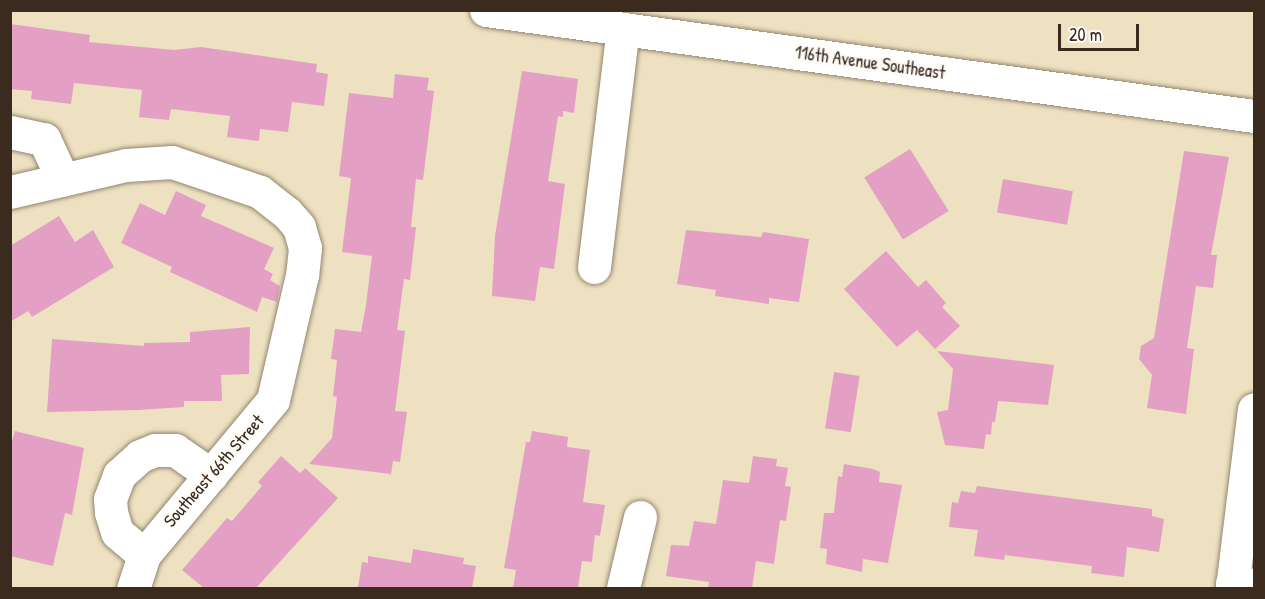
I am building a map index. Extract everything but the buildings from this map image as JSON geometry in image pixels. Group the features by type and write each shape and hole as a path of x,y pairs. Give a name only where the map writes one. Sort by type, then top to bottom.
{"street":[{"name":"116th Avenue Southeast","path":"486,10 1254,116"},
{"path":"594,267 623,29"},
{"path":"10,132 44,139 63,180 10,192"},
{"name":"Southeast 66th Street","path":"63,180 126,165 172,162 260,192 287,213 299,227 304,248 280,378 261,418 144,555 134,588"},
{"path":"1240,586 1254,409"},
{"path":"144,555 117,532 110,499 119,475 140,456 155,450 175,450 211,475"},
{"path":"623,588 640,517"}]}
